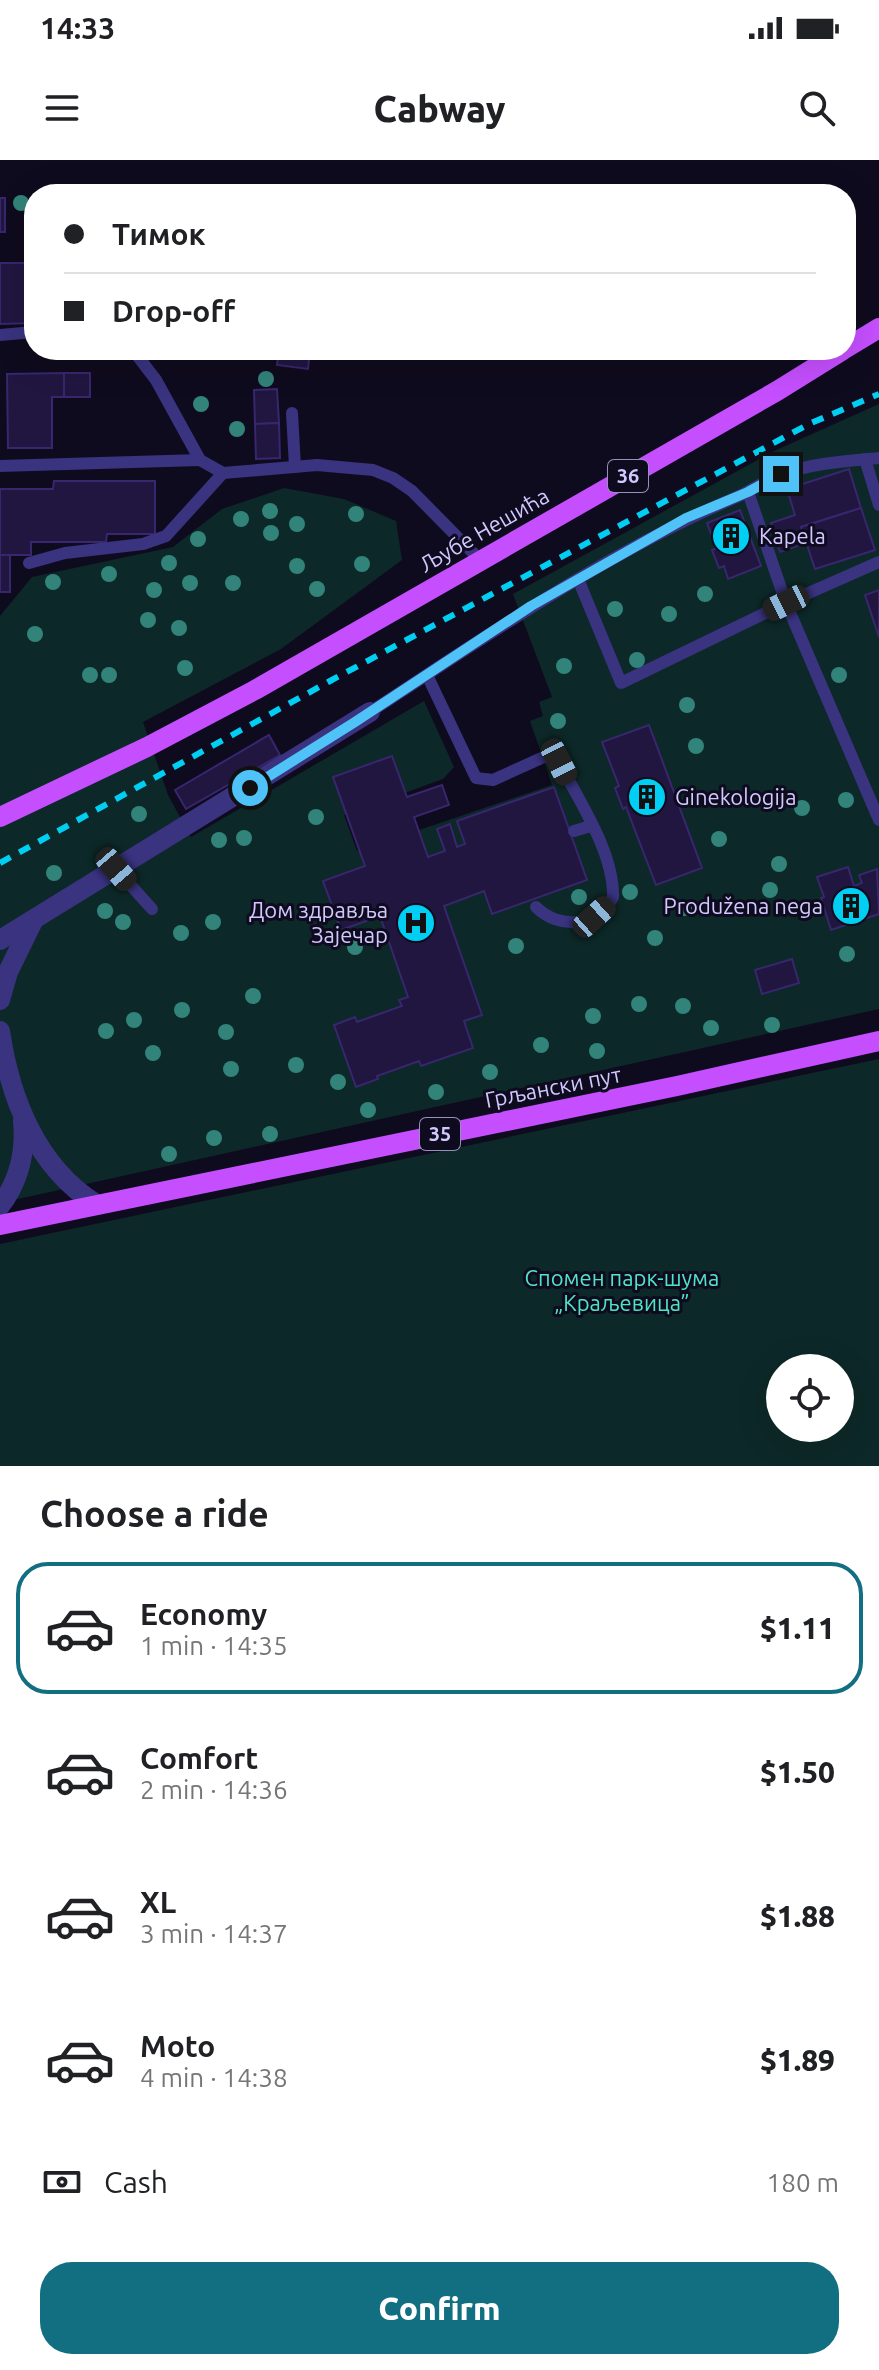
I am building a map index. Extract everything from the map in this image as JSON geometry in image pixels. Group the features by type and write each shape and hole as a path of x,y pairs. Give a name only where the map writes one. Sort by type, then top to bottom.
{"main road":[{"name":"Љубе Нешића","path":"856,342 879,328"},
{"name":"Љубе Нешића","path":"0,817 147,747 255,690 826,360"},
{"name":"Љубе Нешића","path":"0,805 147,747"},
{"name":"Грљански пут","path":"0,1225 677,1086 879,1041"}],"street":[{"path":"0,940 370,712"},
{"path":"0,1000 8,972 33,921"},
{"path":"0,1031 22,1113 35,1140 59,1176 96,1204"},
{"path":"0,1206 10,1192 24,1149 22,1113"}],"lane":[{"path":"0,335 24,333"},
{"path":"141,360 156,380 200,460"},
{"path":"292,413 295,467"},
{"path":"370,712 531,606 686,518 748,492 781,474 820,464 879,458"},
{"path":"865,459 879,505"},
{"path":"0,466 200,460 223,473 345,466 373,470 393,478 412,491 480,560"},
{"path":"29,563 65,553 143,544 166,536 223,473"},
{"path":"748,492 786,603 879,820"},
{"path":"578,579 621,683 879,562"},
{"path":"427,675 476,778 490,781 546,756 553,758 559,762 607,860 613,885 612,900 594,917 581,922 557,921 536,907"},
{"path":"574,831 591,826"},
{"path":"116,869 152,909"}],"green space":[{"path":"879,404 879,1009 0,1203 0,616 32,577 173,547 222,509 284,488 344,499 396,521 402,560 281,649 143,722 168,795 191,837 424,701 454,767 443,779 344,815 357,851 552,785 530,721 543,716 539,702 552,697 513,594 774,451"},
{"name":"Спомен парк-шума „Краљевица”","path":"879,1059 879,1466 0,1466 0,1244"}],"building":[{"path":"0,198 5,198 5,232 0,232"},
{"path":"0,263 24,263 24,323 0,324"},
{"path":"278,360 309,360 308,369 277,365"},
{"path":"64,373 90,373 90,397 64,397"},
{"path":"64,373 64,397 52,397 52,448 8,448 7,374"},
{"path":"277,389 279,423 255,424 254,390"},
{"path":"279,423 280,458 256,459 255,424"},
{"path":"849,469 861,508 801,527 806,543 780,552 771,523 795,515 787,489"},
{"path":"54,481 155,481 155,534 107,534 106,542 31,542 31,555 0,555 0,489 53,489"},
{"path":"861,508 875,550 815,569 801,527"},
{"name":"Kapela","path":"740,510 761,566 728,579 724,566 719,568 712,550 717,548 707,523"},
{"path":"0,555 10,555 10,592 0,592"},
{"path":"879,590 879,637 865,595"},
{"name":"Ginekologija","path":"649,725 702,868 656,885 626,807 623,809 615,788 619,786 602,742"},
{"path":"269,735 280,755 186,809 175,790"},
{"name":"Дом здравља Зајечар","path":"392,756 407,797 442,785 449,805 414,817 428,857 445,851 437,829 450,824 457,847 465,844 457,821 554,787 587,880 492,914 484,891 444,906 482,1015 464,1021 473,1048 421,1066 419,1061 356,1087 334,1025 355,1017 357,1022 402,1006 399,1000 408,997 380,916 341,930 323,881 365,866 333,777"},
{"name":"Produžena nega","path":"848,867 854,886 862,883 859,875 877,869 879,914 831,930 817,877"},
{"path":"792,959 799,983 762,994 755,970"}],"railway":[{"path":"0,863 330,681 809,424 879,394"}],"place":[{"name":"Kapela","path":"731,536"},
{"name":"Ginekologija","path":"647,797"},
{"name":"Produžena nega","path":"851,906"},
{"name":"Дом здравља Зајечар","path":"416,923"}],"route":[{"path":"250,788 531,606 686,518 748,492 781,474"}]}
